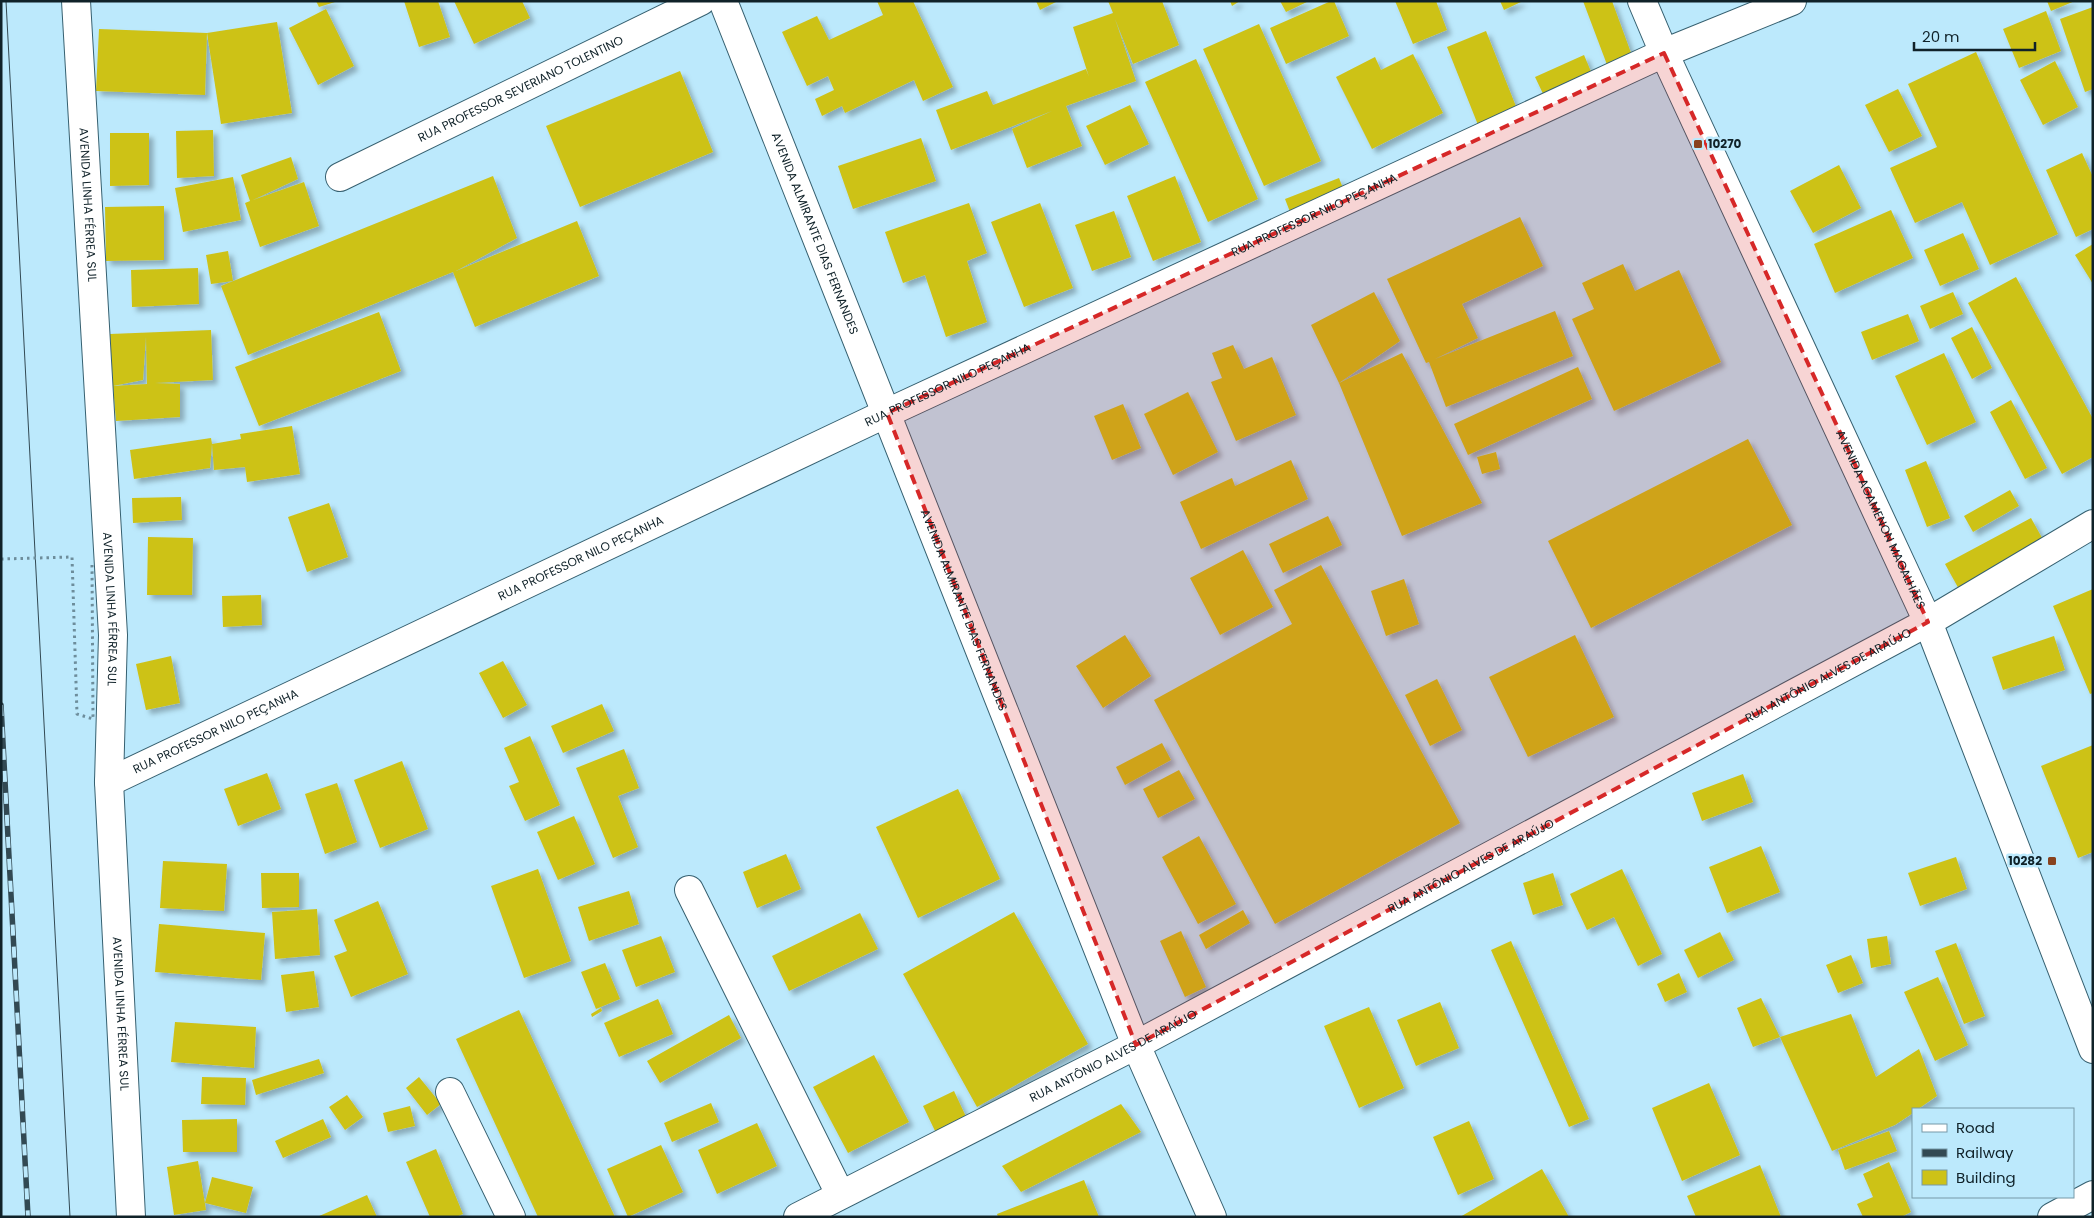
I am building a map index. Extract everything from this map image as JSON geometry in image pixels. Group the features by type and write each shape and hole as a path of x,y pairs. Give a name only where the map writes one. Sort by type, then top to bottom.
{"street":[{"name":"AVENIDA LINHA FÉRREA SUL","path":"76,1 113,634 109,782 131,1217"},
{"name":"RUA PROFESSOR SEVERIANO TOLENTINO","path":"340,177 701,1"},
{"name":"AVENIDA ALMIRANTE DIAS FERNANDES","path":"723,1 1136,1045 1212,1217"},
{"name":"AVENIDA AGAMENON MAGALHÃES","path":"1642,1 1928,622 2093,1049"},
{"name":"RUA PROFESSOR NILO PEÇANHA","path":"109,782 887,413 1664,52 1792,1"},
{"name":"RUA ANTÔNIO ALVES DE ARAÚJO","path":"798,1217 1136,1045 1928,622 2093,524"},
{"path":"689,890 840,1194"},
{"path":"450,1092 512,1217"},
{"path":"2052,1217 2093,1195"}],"path":[{"path":"1,559 72,557 77,714 93,719 92,565"}],"highlighted area":[{"path":"1664,53 1928,622 1136,1045 887,413"}],"building":[{"path":"316,1 335,1 335,2 319,7"},
{"path":"404,1 438,1 450,37 419,47"},
{"path":"454,1 522,1 530,18 474,44"},
{"path":"877,1 913,1 953,87 923,101 914,80 845,113 842,106 822,116 815,99 834,90 828,76 807,86 782,32 817,16 829,40 883,15"},
{"path":"1036,1 1058,1 1040,10"},
{"path":"1108,1 1162,1 1179,45 1133,64 1115,19 1136,81 1066,106 1082,146 1027,168 1012,129 1052,111 951,150 936,110 987,91 993,105 1086,69 1089,77 1073,27 1113,13"},
{"path":"1230,1 1240,1 1232,6"},
{"path":"1280,1 1309,1 1286,12"},
{"path":"1334,1 1349,36 1286,64 1270,28"},
{"path":"1395,1 1436,1 1447,30 1413,44"},
{"path":"1500,1 1523,1 1504,10"},
{"path":"1583,1 1612,1 1634,61 1609,70"},
{"path":"2047,1 2075,1 2051,11"},
{"path":"2093,7 2093,89 2085,92 2060,19"},
{"path":"326,9 354,66 318,85 289,28"},
{"path":"2046,11 2061,51 2019,68 2003,29"},
{"path":"277,22 292,113 221,124 207,33"},
{"path":"1259,24 1321,161 1264,186 1203,49"},
{"path":"99,29 207,33 205,95 96,91"},
{"path":"1486,31 1519,114 1480,130 1447,47"},
{"path":"1976,52 2058,234 1990,265 1962,202 1915,223 1890,168 1937,147 1908,84"},
{"path":"1413,54 1443,113 1372,149 1336,77 1375,57 1381,70"},
{"path":"1584,55 1595,81 1547,102 1535,77"},
{"path":"1196,59 1258,199 1208,222 1145,82"},
{"path":"2055,61 2078,107 2043,125 2020,80"},
{"path":"680,71 713,152 580,207 546,126"},
{"path":"1898,89 1922,136 1889,152 1865,105"},
{"path":"1130,105 1149,144 1105,165 1086,126"},
{"path":"213,130 214,176 177,178 176,131"},
{"path":"110,133 149,133 149,185 110,186"},
{"path":"921,138 936,181 853,209 838,166"},
{"path":"2082,153 2093,177 2093,229 2076,237 2046,170"},
{"path":"291,157 298,179 253,200 304,182 319,226 260,247 245,203 250,201 241,175"},
{"path":"1839,165 1861,208 1813,233 1790,191"},
{"path":"493,176 517,238 456,271 577,221 599,276 475,327 453,272 248,355 221,286"},
{"path":"1175,176 1201,242 1153,261 1127,196"},
{"path":"233,177 241,220 183,232 175,188"},
{"path":"1339,178 1346,196 1292,217 1285,199"},
{"path":"969,203 987,253 967,261 987,322 946,337 925,275 903,283 885,232"},
{"path":"1040,203 1073,288 1024,307 991,222"},
{"path":"164,206 164,260 106,261 105,207"},
{"path":"1891,210 1913,258 1835,293 1814,244"},
{"path":"1114,211 1131,257 1092,271 1075,225"},
{"path":"1520,217 1543,266 1462,304 1478,338 1435,359 1555,311 1573,356 1446,407 1429,362 1426,363 1387,279"},
{"path":"1963,233 1979,269 1940,286 1924,250"},
{"path":"2093,244 2093,284 2075,255"},
{"path":"228,251 233,281 211,284 206,255"},
{"path":"1623,264 1635,291 1679,270 1721,362 1614,411 1572,319 1594,309 1582,283"},
{"path":"198,268 199,304 132,307 131,270"},
{"path":"2016,277 2093,419 2093,457 2062,474 1968,303"},
{"path":"1374,292 1400,341 1339,383 1311,325"},
{"path":"1953,292 1963,314 1930,329 1920,306"},
{"path":"379,312 401,371 259,426 235,367"},
{"path":"1908,314 1919,341 1872,360 1861,332"},
{"path":"1972,327 1992,368 1972,379 1951,338"},
{"path":"211,330 213,380 155,383 180,384 180,417 116,421 113,386 110,334","holes":["146,337 147,384 113,386 143,380"]},
{"path":"1233,345 1244,369 1272,357 1296,415 1236,441 1211,382 1222,378 1212,353"},
{"path":"1402,353 1482,503 1402,536 1339,383"},
{"path":"1944,353 1976,422 1927,445 1895,376"},
{"path":"1578,367 1592,399 1468,455 1454,424"},
{"path":"1188,392 1218,452 1173,475 1144,414"},
{"path":"2011,400 2047,468 2025,479 1990,412"},
{"path":"1123,404 1141,448 1112,460 1094,416"},
{"path":"292,426 300,474 247,482 245,467 214,470 212,444 241,439 240,434"},
{"path":"211,438 210,468 134,479 130,450"},
{"path":"1748,439 1792,525 1591,628 1548,541"},
{"path":"1496,452 1500,469 1482,474 1477,457"},
{"path":"1291,460 1308,499 1201,549 1180,502 1232,478 1235,486"},
{"path":"1926,461 1950,518 1927,527 1905,470"},
{"path":"2010,490 2019,506 1973,532 1964,516"},
{"path":"181,497 182,520 133,523 132,498"},
{"path":"329,503 348,557 307,572 288,517"},
{"path":"1328,516 1342,545 1283,573 1269,544"},
{"path":"2031,518 2046,545 1960,591 1945,564"},
{"path":"148,537 193,538 192,595 147,595"},
{"path":"1243,550 1273,607 1220,635 1190,578"},
{"path":"1321,565 1460,823 1275,924 1154,700 1292,624 1274,590"},
{"path":"1404,579 1419,624 1386,636 1371,591"},
{"path":"2093,589 2093,693 2090,694 2053,606"},
{"path":"261,595 262,625 223,627 222,596"},
{"path":"1125,635 1151,676 1103,708 1076,666"},
{"path":"1575,635 1614,717 1528,757 1489,677"},
{"path":"2054,636 2065,670 2003,690 1992,657"},
{"path":"171,656 180,703 146,710 136,664"},
{"path":"503,661 527,705 503,718 479,673"},
{"path":"1437,679 1462,730 1430,746 1405,695"},
{"path":"602,704 614,731 563,753 551,726"},
{"path":"530,736 560,805 525,821 509,786 519,782 504,748"},
{"path":"1162,743 1171,760 1125,785 1116,767"},
{"path":"2093,745 2093,852 2078,858 2041,766"},
{"path":"624,749 639,788 618,796 638,847 613,858 576,768"},
{"path":"402,761 428,829 380,848 354,780"},
{"path":"1179,770 1195,799 1158,818 1143,789"},
{"path":"267,773 281,809 238,826 224,789"},
{"path":"1743,774 1753,802 1702,821 1692,793"},
{"path":"337,783 357,842 325,854 305,794"},
{"path":"958,789 1000,879 918,918 876,827"},
{"path":"574,816 595,864 558,880 537,832"},
{"path":"1199,836 1236,904 1198,924 1162,857"},
{"path":"1761,846 1780,892 1727,913 1709,867"},
{"path":"786,854 801,889 757,908 743,872"},
{"path":"1956,857 1967,889 1920,906 1908,873"},
{"path":"163,861 227,864 224,911 160,908"},
{"path":"538,869 571,961 524,978 491,886"},
{"path":"1622,869 1662,954 1638,966 1614,917 1587,930 1570,894"},
{"path":"261,873 299,873 299,907 262,908"},
{"path":"1553,873 1563,905 1533,915 1523,883"},
{"path":"629,891 639,924 589,941 578,907"},
{"path":"378,901 408,974 351,997 334,956 347,951 334,920"},
{"path":"317,909 320,955 275,959 272,912"},
{"path":"1243,910 1250,923 1206,949 1199,935"},
{"path":"1014,912 1088,1044 977,1107 903,974"},
{"path":"860,913 878,949 789,991 772,956"},
{"path":"159,924 265,933 261,980 155,972"},
{"path":"1181,931 1206,987 1185,997 1160,941"},
{"path":"1720,932 1734,960 1698,978 1684,950"},
{"path":"661,936 675,972 636,987 622,950"},
{"path":"1887,936 1891,964 1871,968 1867,939"},
{"path":"1511,941 1589,1119 1569,1127 1491,950"},
{"path":"1956,943 1985,1016 1964,1024 1935,951"},
{"path":"1851,955 1863,983 1838,993 1826,965"},
{"path":"605,963 620,999 596,1009 581,972"},
{"path":"314,971 319,1007 286,1012 281,975"},
{"path":"1679,973 1687,992 1665,1002 1657,984"},
{"path":"1938,977 1968,1045 1935,1061 1904,992"},
{"path":"1761,998 1780,1037 1753,1047 1737,1008"},
{"path":"658,999 673,1034 619,1057 604,1023"},
{"path":"1440,1002 1459,1048 1416,1066 1397,1020"},
{"path":"1369,1007 1404,1088 1359,1108 1324,1026"},
{"path":"601,1008 602,1011 592,1017 591,1014"},
{"path":"519,1010 615,1217 538,1217 456,1039"},
{"path":"1851,1014 1876,1077 1919,1049 1937,1096 1919,1108 1912,1108 1912,1114 1895,1125 1832,1151 1780,1037"},
{"path":"729,1015 741,1038 660,1083 647,1061"},
{"path":"175,1022 256,1027 254,1068 171,1062"},
{"path":"874,1055 909,1122 848,1153 813,1087"},
{"path":"319,1059 324,1073 256,1095 252,1080"},
{"path":"202,1077 246,1078 245,1105 201,1104"},
{"path":"419,1077 441,1104 427,1115 406,1088"},
{"path":"1709,1083 1740,1155 1682,1181 1652,1108"},
{"path":"954,1091 968,1121 937,1135 923,1106"},
{"path":"347,1095 363,1117 345,1130 329,1107"},
{"path":"711,1103 719,1122 672,1142 664,1123"},
{"path":"1121,1104 1141,1132 1021,1192 1002,1166"},
{"path":"410,1106 415,1126 388,1132 383,1113"},
{"path":"237,1119 237,1152 183,1152 182,1120"},
{"path":"323,1119 331,1137 283,1158 275,1141"},
{"path":"1469,1121 1494,1179 1458,1195 1433,1137"},
{"path":"757,1123 777,1166 717,1194 698,1150"},
{"path":"1889,1131 1897,1151 1845,1170 1838,1150"},
{"path":"661,1145 683,1192 628,1217 607,1169"},
{"path":"436,1149 463,1214 456,1217 430,1217 406,1162"},
{"path":"198,1161 206,1210 174,1215 167,1167"},
{"path":"1889,1162 1911,1212 1901,1217 1863,1217 1857,1204 1873,1197 1863,1174"},
{"path":"1760,1165 1781,1217 1696,1217 1687,1196"},
{"path":"1542,1169 1569,1217 1460,1217"},
{"path":"212,1177 253,1187 246,1213 205,1203"},
{"path":"1084,1180 1099,1217 998,1217 997,1214"},
{"path":"367,1195 377,1217 317,1217"}],"tram line":[{"path":"6,1 70,1217"}],"railway":[{"path":"1,705 28,1217"}],"place":[{"name":"10270","path":"1698,144"},
{"name":"10282","path":"2052,861"}]}
